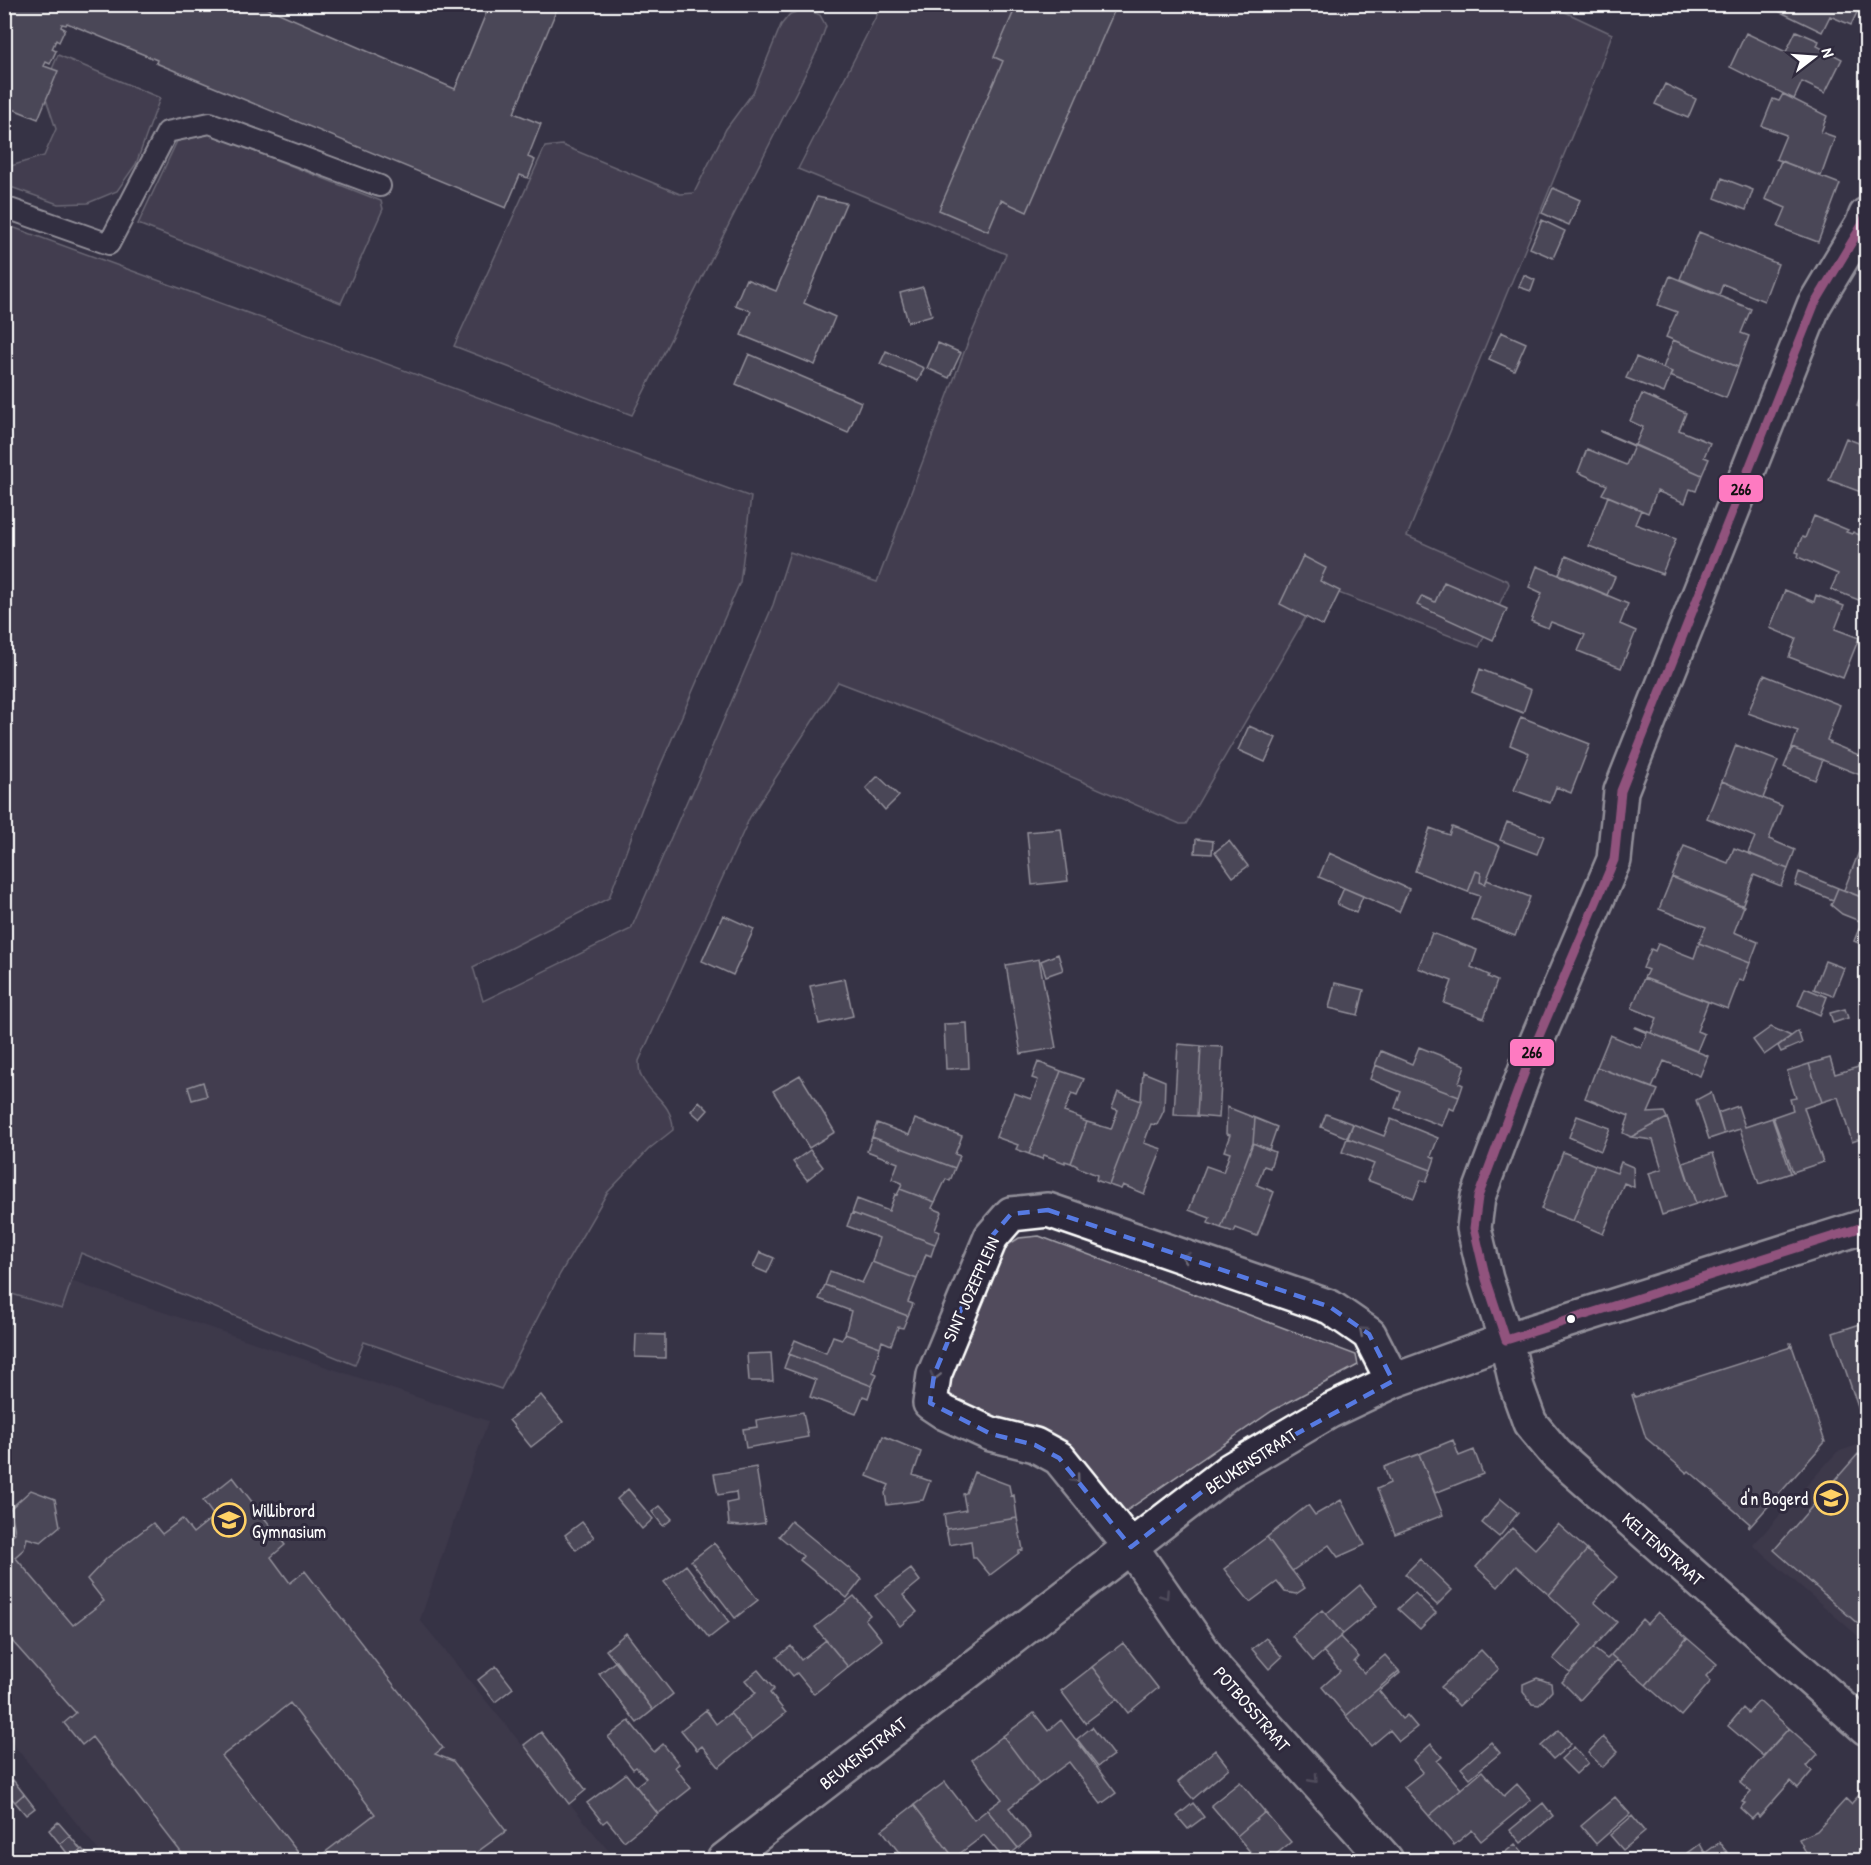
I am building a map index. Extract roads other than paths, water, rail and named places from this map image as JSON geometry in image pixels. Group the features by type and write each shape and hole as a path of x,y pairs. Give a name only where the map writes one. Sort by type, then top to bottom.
{"street":[{"name":"KELTENSTRAAT","path":"1866,215 1814,305 1625,780 1621,791 1614,860 1533,1050 1478,1197 1474,1228 1517,1387 1530,1423 1556,1454 1866,1728"},
{"name":"SINT JOZEFPLEIN","path":"1131,1547 1059,1458 1035,1445 991,1434 945,1413 930,1403 934,1375 991,1237 1011,1214 1048,1210 1330,1307 1369,1334 1393,1381"},
{"name":"BEUKENSTRAAT","path":"724,1860 1230,1470 1330,1411 1393,1381 1506,1340 1866,1226"},
{"name":"POTBOSSTRAAT","path":"1131,1547 1216,1670 1386,1860"}],"lane":[{"path":"4,207 109,244 167,132 210,123 380,186"}],"place":[{"name":"d'n Bogerd","path":"1831,1498"},
{"name":"Willibrord Gymnasium","path":"229,1520"}]}
